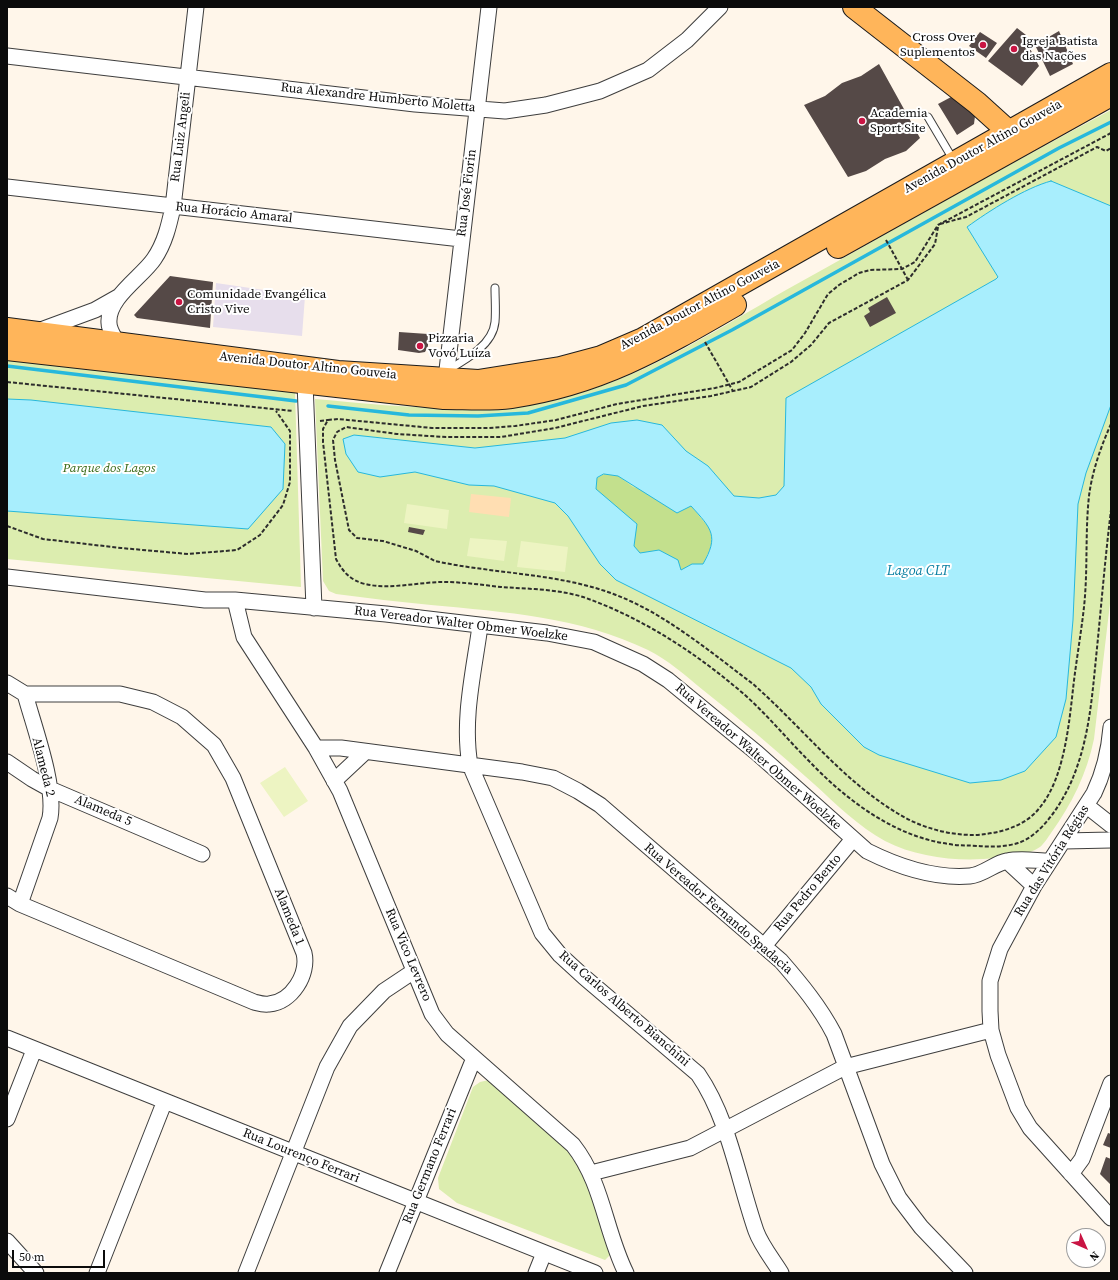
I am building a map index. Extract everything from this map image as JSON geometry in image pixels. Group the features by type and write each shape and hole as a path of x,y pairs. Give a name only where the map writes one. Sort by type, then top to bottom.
{"main road":[{"path":"854,7 977,103 1021,135"},
{"path":"875,7 984,93 1021,135"},
{"name":"Avenida Doutor Altino Gouveia","path":"7,329 34,342 305,383 446,383 510,377 560,368 601,357 643,339 862,225 1021,135 1111,74"},
{"name":"Avenida Doutor Altino Gouveia","path":"862,225 955,162 1021,135 1111,95"},
{"name":"Avenida Doutor Altino Gouveia","path":"7,349 34,342 117,343 338,372 446,383"}],"street":[{"name":"Rua Luiz Angeli","path":"117,343 109,322 110,313 118,297 154,259 166,236 174,207 196,7"},
{"name":"Rua José Fiorin","path":"446,383 461,239 489,7"},
{"name":"Rua Alexandre Humberto Moletta","path":"7,56 188,76 415,104 505,111 546,106 600,91 648,70 687,40 720,7"},
{"name":"Rua Horácio Amaral","path":"7,187 461,239"},
{"name":"Rua Luiz Angeli","path":"34,342 118,297"},
{"path":"314,608 305,383 307,377 313,374 328,375 338,372"},
{"name":"Rua Vereador Walter Obmer Woelzke","path":"7,577 206,600 235,600 547,633 594,642 643,664 668,680 757,753 867,851 887,861 917,871 943,875 972,876 1007,861 1050,861"},
{"name":"Rua Vico Levrero","path":"235,600 244,636 316,748 334,781 432,1014 439,1025 474,1058 573,1145 585,1160 591,1173 619,1260 626,1273"},
{"name":"Rua Carlos Alberto Bianchini","path":"480,626 468,716 467,746 470,765 542,933 560,955 698,1074 709,1090 724,1130 757,1232 781,1273"},
{"path":"7,683 25,694"},
{"name":"Alameda 2","path":"13,900 50,818 52,805 50,788 25,694"},
{"name":"Alameda 1","path":"13,900 254,1002 270,1004 286,997 298,985 305,969 306,962 304,953 232,778 214,745 182,717 153,702 120,694 25,694"},
{"name":"Rua das Vitória Régias","path":"1111,727 1109,748 1101,777 1087,806 1034,886 1000,949 990,981 991,1030 1007,1082 1018,1108 1030,1128 1111,1218"},
{"name":"Rua Vereador Fernando Spadacia","path":"316,748 341,748 522,772 553,778 600,805 764,946 780,961 805,989 824,1014 834,1034 882,1164 899,1198 921,1226 965,1273"},
{"path":"334,781 365,752"},
{"name":"Alameda 5","path":"7,762 32,779 50,788 202,854"},
{"path":"1087,806 1111,825"},
{"name":"Rua Pedro Bento","path":"764,946 853,839"},
{"path":"1064,841 1111,840"},
{"path":"1007,861 1034,886"},
{"path":"246,1273 327,1067 350,1026 384,991 414,971"},
{"path":"591,1173 690,1148 845,1067 991,1030"},
{"name":"Rua Lourenço Ferrari","path":"7,1038 164,1103 293,1152 595,1273"},
{"path":"7,1120 34,1050"},
{"name":"Rua Germano Ferrari","path":"387,1273 474,1058"},
{"path":"1071,1174 1082,1160 1091,1140 1111,1083"},
{"path":"97,1273 164,1103"},
{"path":"7,1241 36,1273"},
{"path":"536,1273 544,1253"}],"lane":[{"path":"928,117 955,162"},
{"path":"446,383 489,337 495,324 495,288"}],"path":[{"path":"1111,133 938,225 915,262 902,269 870,270 859,273 839,286 828,294 805,333 792,350 739,382 715,388 617,404 556,420 489,428 432,428 338,419 328,420 324,429 323,442 336,559 341,570 350,578 366,584 386,586 445,582 541,590 583,597 621,612 691,654 733,685 759,709 812,765 849,797 880,819 918,836 948,844 992,847 1017,844 1034,836 1055,810 1074,778 1085,741 1091,702 1111,510"},
{"path":"938,225 966,217 1097,147 1106,151 1111,148"},
{"path":"938,225 935,244 908,280 829,324 811,345 791,362 751,387 643,406 556,428 501,437 397,434 346,427 337,432 333,440 339,486 349,530 358,538 382,541 416,551 435,561 583,585 616,594 644,607 753,684 770,698 838,768 872,798 899,815 930,828 974,836 1002,832 1025,822 1041,806 1053,787 1067,738 1084,607 1089,495 1095,467 1111,424"},
{"path":"886,241 908,280"},
{"path":"705,342 733,391"},
{"path":"7,382 306,412"},
{"path":"7,526 43,539 121,548 188,554 237,550 260,535 283,505 290,482 290,431 276,410"}],"shaded area":[{"path":"216,283 305,296 302,336 213,327"}],"green space":[{"path":"1111,110 1111,595 1094,739 1091,752 1078,788 1066,811 1040,847 1030,852 1018,855 982,859 954,859 925,855 898,847 885,841 848,815 759,736 677,668 648,650 622,639 596,630 542,618 487,610 407,603 336,594 329,591 323,581 315,399 432,408 491,407 521,405 550,400 581,393 612,382 672,355 702,339 948,199"},
{"name":"Parque dos Lagos","path":"7,358 295,392 301,587 7,559"},
{"path":"604,474 618,476 633,487 691,506 709,528 713,542 703,564 692,564 681,570 640,553 634,546 636,524 596,489 597,478"},
{"path":"407,504 449,510 447,529 404,523"},
{"path":"470,538 507,541 504,561 467,556"},
{"path":"521,541 568,547 565,572 517,567"},
{"path":"285,767 308,801 284,817 260,783"},
{"path":"489,1080 580,1158 611,1246 610,1255 605,1260 457,1203 439,1189 438,1178 473,1087 480,1082"}],"sand":[{"path":"471,494 511,498 509,517 469,512"}],"water":[{"name":"Lagoa CLT","path":"1051,181 1111,206 1111,405 1086,473 1078,504 1073,620 1066,699 1056,737 1025,771 1001,780 970,783 879,755 864,747 821,704 811,687 791,668 616,580 600,564 568,516 555,503 494,486 469,485 415,472 380,477 358,472 346,454 343,439 354,435 475,448 565,438 611,423 637,420 662,425 686,451 708,466 734,496 759,498 776,495 784,486 786,398 996,279 998,277 967,227 1008,201 1041,184","holes":["604,474 618,476 677,513 691,506 704,521 711,533 711,546 703,564 692,564 681,570 678,560 659,550 640,553 634,546 637,524 596,489 597,478"]},
{"name":"Parque dos Lagos","path":"7,399 31,400 271,427 285,444 283,489 248,529 7,511"}],"building":[{"name":"Igreja Batista das Nações","path":"1017,28 1026,35 1024,37 1039,66 1022,86 988,61"},
{"path":"1059,31 1073,64 1050,76 1035,45"},
{"name":"Cross Over Suplementos","path":"980,32 997,43 986,58 969,46"},
{"name":"Academia Sport Site","path":"879,64 920,138 906,151 885,159 866,171 848,177 804,105 825,96 842,83 861,76"},
{"path":"953,96 975,116 974,124 957,135 938,104"},
{"name":"Comunidade Evangélica Cristo Vive","path":"170,276 213,282 210,328 137,318 134,315"},
{"path":"887,297 896,313 870,327 864,316 870,312 868,308"},
{"path":"399,332 428,334 428,346 425,352 419,353 398,350"},
{"path":"409,527 425,530 423,535 408,532"},
{"path":"1108,1133 1111,1134 1111,1148 1103,1145"},
{"path":"1106,1157 1111,1159 1111,1185 1100,1174"}],"waterway":[{"path":"328,406 409,415 478,416 528,413 626,385 732,330 1059,148 1111,122"},
{"path":"7,366 296,401"}],"place":[{"name":"Cross Over Suplementos","path":"983,45"},
{"name":"Igreja Batista das Nações","path":"1014,49"},
{"name":"Academia Sport Site","path":"862,121"},
{"name":"Comunidade Evangélica Cristo Vive","path":"179,302"},
{"name":"Pizzaria Vovó Luíza","path":"420,346"}]}
